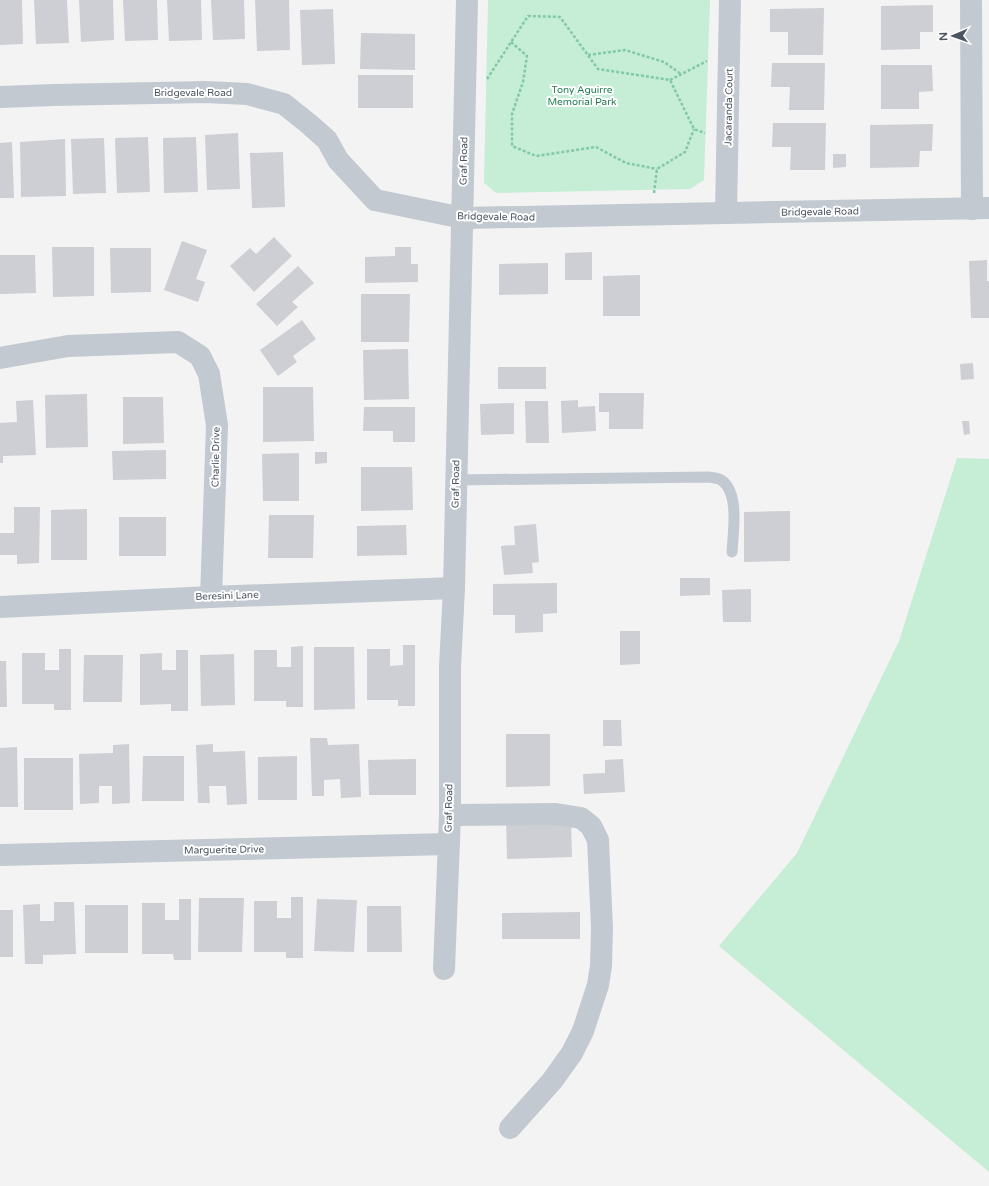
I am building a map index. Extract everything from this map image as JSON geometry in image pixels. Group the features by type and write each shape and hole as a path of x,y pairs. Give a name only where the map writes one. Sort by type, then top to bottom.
{"street":[{"name":"Graf Road","path":"444,969 450,815 450,667 454,588 467,0"},
{"name":"Jacaranda Court","path":"726,213 730,0"},
{"path":"971,0 981,209"},
{"name":"Bridgevale Road","path":"0,97 206,92 247,94 284,104 309,124 327,140 338,160 375,200 463,218 981,209"},
{"name":"Charlie Drive","path":"0,358 68,346 178,342 200,356 209,374 217,425 211,597"},
{"name":"Beresini Lane","path":"0,607 454,588"},
{"path":"450,815 556,814 572,816 581,818 591,826 598,840 602,928 601,966 598,985 583,1031 572,1053 552,1081 510,1128"},
{"name":"Marguerite Drive","path":"0,855 448,844"}],"lane":[{"path":"456,480 709,477 720,479 731,493 734,503 732,552"}],"path":[{"path":"486,80 528,16 560,17 598,69 670,80 730,49"},
{"path":"511,42 527,56 523,82 512,114 512,146 536,156 596,147 626,163 657,170 685,152 694,129"},
{"path":"588,55 625,50 664,62 681,74"},
{"path":"670,80 694,129 728,141"},
{"path":"656,215 654,191 657,170"}],"green space":[{"name":"Tony Aguirre Memorial Park","path":"488,0 710,0 704,180 690,189 496,193 484,183"},
{"path":"957,458 989,459 989,1172 719,946 797,853 899,641"}],"building":[{"path":"0,0 22,0 23,44 0,45"},
{"path":"34,0 67,0 69,43 36,44"},
{"path":"79,0 113,0 114,40 81,42"},
{"path":"123,0 157,0 158,40 125,41"},
{"path":"167,0 201,0 202,40 169,41"},
{"path":"211,0 244,0 245,39 213,40"},
{"path":"255,0 289,0 290,50 257,51"},
{"path":"933,5 933,32 920,32 920,49 881,50 881,6"},
{"path":"824,8 823,55 788,55 788,32 770,32 770,9"},
{"path":"333,9 335,64 302,65 300,10"},
{"path":"361,33 415,34 415,70 360,69"},
{"path":"772,63 825,63 824,110 789,110 790,87 771,87"},
{"path":"881,65 932,65 933,91 919,92 919,109 881,109"},
{"path":"358,75 413,75 413,108 358,108"},
{"path":"773,123 826,123 825,170 790,170 791,147 772,147"},
{"path":"933,124 932,151 920,151 919,167 870,168 870,125"},
{"path":"238,133 240,189 207,190 205,135"},
{"path":"148,137 150,192 117,193 115,138"},
{"path":"196,137 198,192 164,193 163,138"},
{"path":"104,138 106,193 73,194 71,139"},
{"path":"65,139 66,196 21,197 20,142"},
{"path":"12,142 14,198 0,198 0,143"},
{"path":"283,152 285,207 252,208 250,153"},
{"path":"833,154 846,154 846,167 833,168"},
{"path":"274,237 292,256 254,292 230,266 250,248 256,254"},
{"path":"182,241 207,250 196,279 205,282 198,302 164,290"},
{"path":"52,247 94,247 94,296 53,297"},
{"path":"395,247 411,247 411,264 418,264 418,282 365,283 365,257 395,256"},
{"path":"110,248 151,248 151,292 111,293"},
{"path":"592,252 592,280 565,280 565,253"},
{"path":"0,255 35,255 36,293 0,294"},
{"path":"987,260 987,281 989,281 989,318 971,318 969,261"},
{"path":"548,263 548,294 499,295 499,264"},
{"path":"298,266 314,283 292,302 298,307 277,326 256,304"},
{"path":"640,275 640,316 603,316 603,276"},
{"path":"361,294 410,294 409,342 361,342"},
{"path":"302,320 316,339 293,356 297,362 278,376 260,350"},
{"path":"408,349 409,399 364,400 363,350"},
{"path":"973,363 974,379 961,380 960,364"},
{"path":"498,367 546,367 546,389 498,389"},
{"path":"263,387 313,387 314,441 263,442"},
{"path":"599,393 644,393 643,429 609,429 609,412 599,412"},
{"path":"87,394 88,447 46,448 45,395"},
{"path":"123,397 163,397 164,443 123,444"},
{"path":"33,400 36,455 3,456 3,463 0,463 0,423 17,422 16,401"},
{"path":"578,400 578,407 595,406 596,431 562,433 561,401"},
{"path":"525,401 548,401 549,443 526,443"},
{"path":"514,403 514,434 481,435 480,404"},
{"path":"364,407 415,407 415,442 393,442 393,431 363,431"},
{"path":"962,421 969,421 970,434 964,435"},
{"path":"166,450 166,479 113,480 112,451"},
{"path":"315,452 327,452 327,463 315,464"},
{"path":"299,453 299,501 263,501 262,454"},
{"path":"361,467 412,467 413,510 361,511"},
{"path":"14,507 40,507 39,563 17,564 17,555 0,555 0,533 14,533"},
{"path":"87,509 87,560 51,560 51,510"},
{"path":"790,511 790,561 744,562 744,512"},
{"path":"269,515 314,515 313,558 268,558"},
{"path":"119,517 166,517 166,556 119,556"},
{"path":"536,524 539,562 532,563 533,573 504,575 501,546 515,545 514,526"},
{"path":"406,525 407,555 357,556 357,526"},
{"path":"680,578 710,578 710,595 680,596"},
{"path":"557,583 557,613 543,614 543,632 515,633 515,615 493,615 493,584"},
{"path":"751,589 751,622 723,622 722,590"},
{"path":"620,631 640,631 640,664 620,665"},
{"path":"403,645 415,645 415,706 398,706 398,700 367,700 367,649 390,649 390,666 403,665"},
{"path":"303,646 303,707 286,707 286,701 254,701 254,650 277,650 277,667 291,667 291,647"},
{"path":"314,647 354,647 355,709 314,710"},
{"path":"59,649 71,649 71,710 54,710 54,704 22,704 22,653 45,653 45,670 59,670"},
{"path":"176,650 188,650 188,711 171,711 171,704 140,705 140,654 162,653 162,670 176,670"},
{"path":"234,654 235,705 201,706 200,655"},
{"path":"84,655 123,655 122,702 83,702"},
{"path":"0,661 6,661 7,707 0,707"},
{"path":"603,720 621,720 622,746 603,746"},
{"path":"506,734 550,734 550,786 506,787"},
{"path":"310,738 327,738 328,745 359,744 361,797 341,798 340,779 324,780 324,796 312,796"},
{"path":"129,744 130,803 112,804 112,786 99,786 99,803 80,804 79,754 113,753 113,745"},
{"path":"213,744 213,752 245,751 247,804 227,805 226,786 209,786 210,803 198,803 196,745"},
{"path":"17,747 18,807 0,807 0,748"},
{"path":"143,756 184,756 184,801 142,801"},
{"path":"297,756 297,800 258,800 258,757"},
{"path":"24,758 73,758 73,810 24,810"},
{"path":"416,759 416,795 369,795 368,760"},
{"path":"623,759 625,792 584,794 583,774 605,773 605,760"},
{"path":"571,818 572,857 507,859 506,819"},
{"path":"291,897 303,897 303,958 286,958 286,952 254,952 254,901 277,901 277,918 291,918"},
{"path":"199,898 244,898 242,952 198,952"},
{"path":"179,899 191,899 191,960 174,960 173,954 142,954 142,903 165,903 165,920 179,920"},
{"path":"317,899 357,900 354,952 314,951"},
{"path":"54,902 74,902 76,954 43,955 43,964 25,964 23,905 40,904 40,921 54,921"},
{"path":"85,905 128,905 128,953 85,953"},
{"path":"367,906 401,906 402,952 367,952"},
{"path":"0,910 13,910 13,957 0,957"},
{"path":"580,912 580,939 502,939 502,913"}]}
